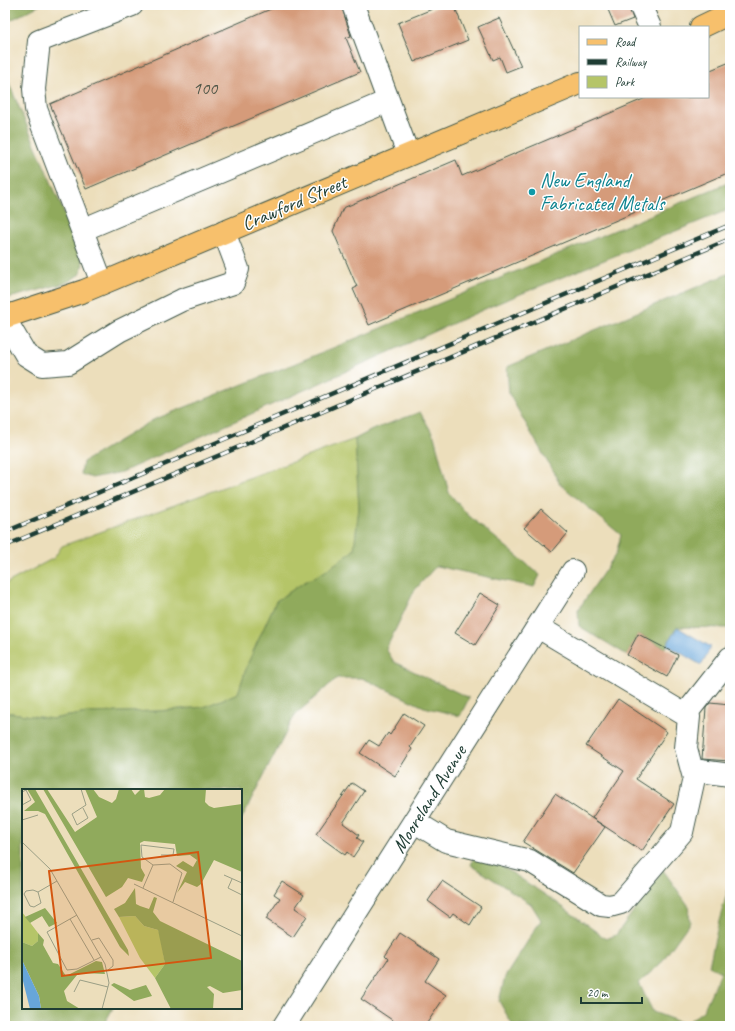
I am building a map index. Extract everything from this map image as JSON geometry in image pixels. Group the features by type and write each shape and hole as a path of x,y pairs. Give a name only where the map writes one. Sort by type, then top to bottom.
{"main road":[{"path":"703,26 730,13"},
{"name":"Crawford Street","path":"5,318 102,283 579,82"}],"street":[{"path":"102,283 36,109 34,89 39,41 132,5"},
{"path":"352,5 408,154"},
{"path":"640,5 650,26"},
{"path":"82,230 388,101"},
{"path":"5,318 26,355 42,365 68,363 119,331 182,300 233,283 238,269 224,232"},
{"name":"Mooreland Avenue","path":"284,1026 415,822 573,571"},
{"path":"415,822 446,841 530,862 601,905 614,906 621,903 682,832 694,778 686,748 689,717 538,627"},
{"path":"684,714 730,658"},
{"path":"693,770 730,775"}],"green space":[{"path":"5,5 40,5 5,23"},
{"path":"5,67 10,86 78,245 83,264 80,274 66,283 5,299 5,161 9,143 5,127"},
{"path":"730,182 730,209 496,304 122,472 92,478 81,474 83,462 153,420 316,355"},
{"path":"730,273 730,628 677,627 665,648 638,634 627,655 579,626 578,610 616,554 621,535 560,484 509,394 507,367"},
{"path":"420,412 434,436 449,493 468,515 540,575 534,587 436,566 414,591 386,649 394,662 469,698 460,716 424,707 362,678 337,678 295,715 242,818 242,789 22,789 22,1009 112,1009 103,1026 5,1026 5,712 52,719 87,713 159,711 204,707 238,693 248,663 276,601 303,583 324,572 354,550 359,508 355,439 372,430"},
{"path":"355,439 359,508 354,550 324,572 303,583 276,601 248,663 238,693 204,707 159,711 87,713 52,719 5,712 5,584 54,558 62,546"},
{"path":"475,855 488,857 556,902 606,939 616,935 663,870 688,905 690,922 660,964 639,983 653,1012 685,1024 703,1011 721,972 709,966 719,921 730,883 730,1026 513,1026 499,1001 505,977 541,920 531,904 471,865"}],"water":[{"path":"677,627 711,647 701,665 667,645"}],"building":[{"path":"280,5 341,5 351,36 346,38 360,72 86,189 50,104"},
{"path":"442,5 454,5 468,40 414,62 398,23"},
{"path":"606,5 628,5 633,19 615,26"},
{"path":"499,18 521,66 506,72 500,57 493,60 478,27"},
{"name":"New England Fabricated Metals","path":"730,62 730,172 369,325 353,289 357,287 333,231 343,208 456,160 462,176 646,98 709,98 709,71"},
{"path":"541,509 568,533 552,552 524,528"},
{"path":"480,593 500,605 475,645 455,633"},
{"path":"638,634 678,655 667,677 627,655"},
{"path":"618,699 667,732 636,779 674,804 642,851 592,818 624,771 586,746"},
{"path":"710,703 730,705 730,761 702,759 706,708"},
{"path":"404,713 424,726 410,747 412,749 395,776 360,753 369,740 379,746 388,733 390,735"},
{"path":"352,783 364,791 343,823 359,835 357,838 363,842 353,857 347,852 345,855 316,834"},
{"path":"555,794 605,827 573,873 523,842"},
{"path":"282,881 304,895 295,908 307,916 293,937 266,919 280,898 274,894"},
{"path":"442,881 481,907 470,925 453,913 450,917 428,901"},
{"path":"400,933 439,959 425,981 446,995 425,1026 401,1026 361,999 388,959 385,956"}],"railway":[{"path":"5,532 730,225"},
{"path":"5,546 730,239"}],"place":[{"name":"New England Fabricated Metals","path":"532,192"}]}
